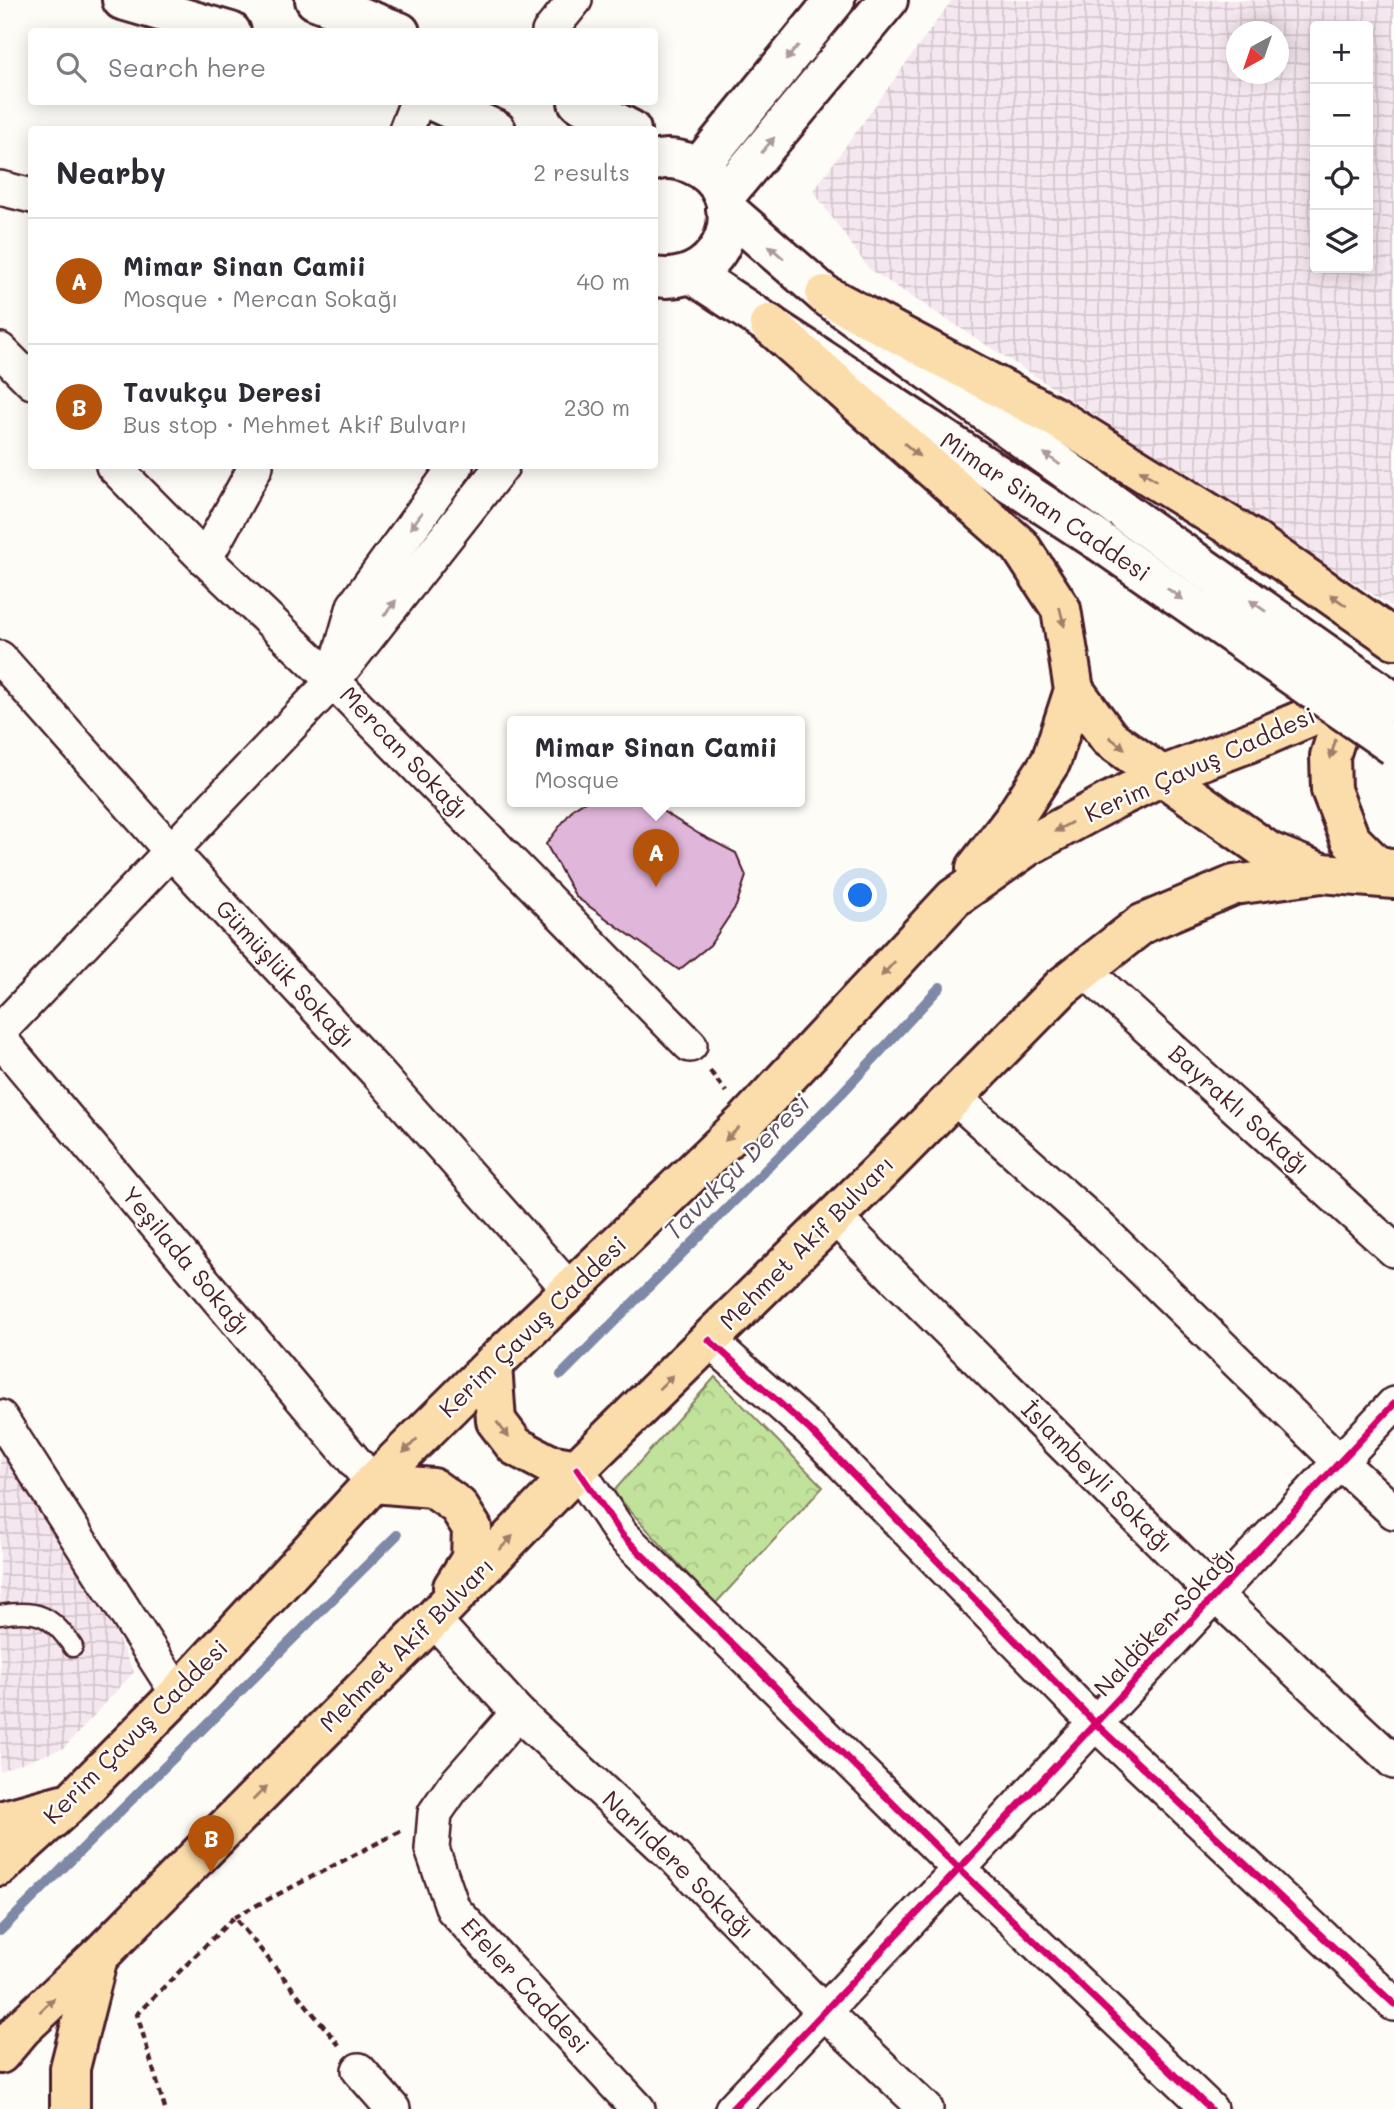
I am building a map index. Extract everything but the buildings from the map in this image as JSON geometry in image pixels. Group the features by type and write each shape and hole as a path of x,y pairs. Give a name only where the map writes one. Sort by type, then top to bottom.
{"main road":[{"path":"122,0 217,28"},
{"path":"672,157 835,0"},
{"path":"669,282 708,264 719,250 727,233 728,215 725,203 888,0"},
{"path":"341,4 392,28"},
{"path":"442,105 487,126"},
{"path":"584,105 623,126"},
{"name":"Mimar Sinan Caddesi","path":"672,157 714,180 725,203 825,295 1127,514 1385,691"},
{"name":"Mimar Sinan Caddesi","path":"669,282 769,324 1099,541 1394,746"},
{"path":"825,295 1053,416 1254,541 1394,639"},
{"path":"769,324 1020,546 1061,610 1074,690 1109,738 1269,852 1322,873"},
{"path":"954,898 1013,820 1051,761 1074,690"},
{"path":"1385,691 1340,725 1330,756 1331,790 1350,839 1376,865 1394,869"},
{"name":"Kerim Çavuş Caddesi","path":"0,1866 71,1802 178,1694 373,1483 747,1120 954,898 1028,846 1164,775 1385,691"},
{"name":"Mehmet Akif Bulvarı","path":"0,2054 22,2028 98,1957 433,1619 577,1469 834,1217 1062,987 1142,924 1234,885 1322,873 1394,879"},
{"path":"492,1365 496,1421 515,1446 549,1464 577,1469"},
{"path":"373,1483 433,1488 458,1506 472,1528 471,1559 433,1619"},
{"path":"0,1821 71,1802"},
{"path":"71,2109 71,2068 98,1957"}],"street":[{"path":"552,28 575,0"},
{"path":"408,126 416,105"},
{"path":"0,188 28,195"},
{"path":"0,350 28,378"},
{"name":"Mercan Sokağı","path":"116,469 205,559 333,681 690,1045"},
{"path":"205,559 254,469"},
{"path":"333,681 354,606 454,469"},
{"path":"0,1031 333,681 500,469"},
{"name":"Gümüşlük Sokağı","path":"4,670 381,1077 570,1290"},
{"name":"Bayraklı Sokağı","path":"1084,970 1394,1250"},
{"name":"Yeşilada Sokağı","path":"0,1039 373,1483"},
{"path":"954,1097 1101,1229 1394,1512"},
{"name":"İslambeyli Sokağı","path":"834,1217 1215,1595 1394,1762"},
{"path":"709,1340 810,1430 1096,1724 1394,2004"},
{"name":"Naldöken Sokağı","path":"732,2109 1394,1404"},
{"path":"0,1417 178,1694"},
{"path":"577,1469 622,1535 959,1869 1210,2109"},
{"name":"Narlıdere Sokağı","path":"433,1619 518,1713 675,1857 824,2012 926,2109"},
{"path":"435,1813 453,1787 518,1713"},
{"name":"Efeler Caddesi","path":"435,1813 432,1849 453,1909 638,2109"},
{"path":"359,2070 393,2109"}],"lane":[{"path":"0,1615 34,1612 63,1632 73,1647"}],"path":[{"path":"690,1045 747,1120"},
{"path":"165,2109 137,2014 234,1917 435,1813"},
{"path":"234,1917 359,2070"}],"shaded area":[{"path":"952,0 1394,0 1394,608 869,269 813,191"},
{"path":"0,1439 88,1577 134,1672 64,1748 0,1771"}],"green space":[{"path":"715,1377 823,1487 715,1604 613,1492"}],"waterway":[{"name":"Tavukçu Deresi","path":"561,1375 842,1093 940,987"},
{"name":"Tavukçu Deresi","path":"0,1931 397,1535"}],"cycle path":[{"path":"709,1340 810,1430 1096,1724 1394,2004"},
{"path":"732,2109 1394,1404"},
{"path":"577,1469 622,1535 959,1869 1210,2109"}],"place":[{"name":"Mimar Sinan Camii","path":"656,887"},
{"name":"Tavukçu Deresi","path":"211,1873"}]}
